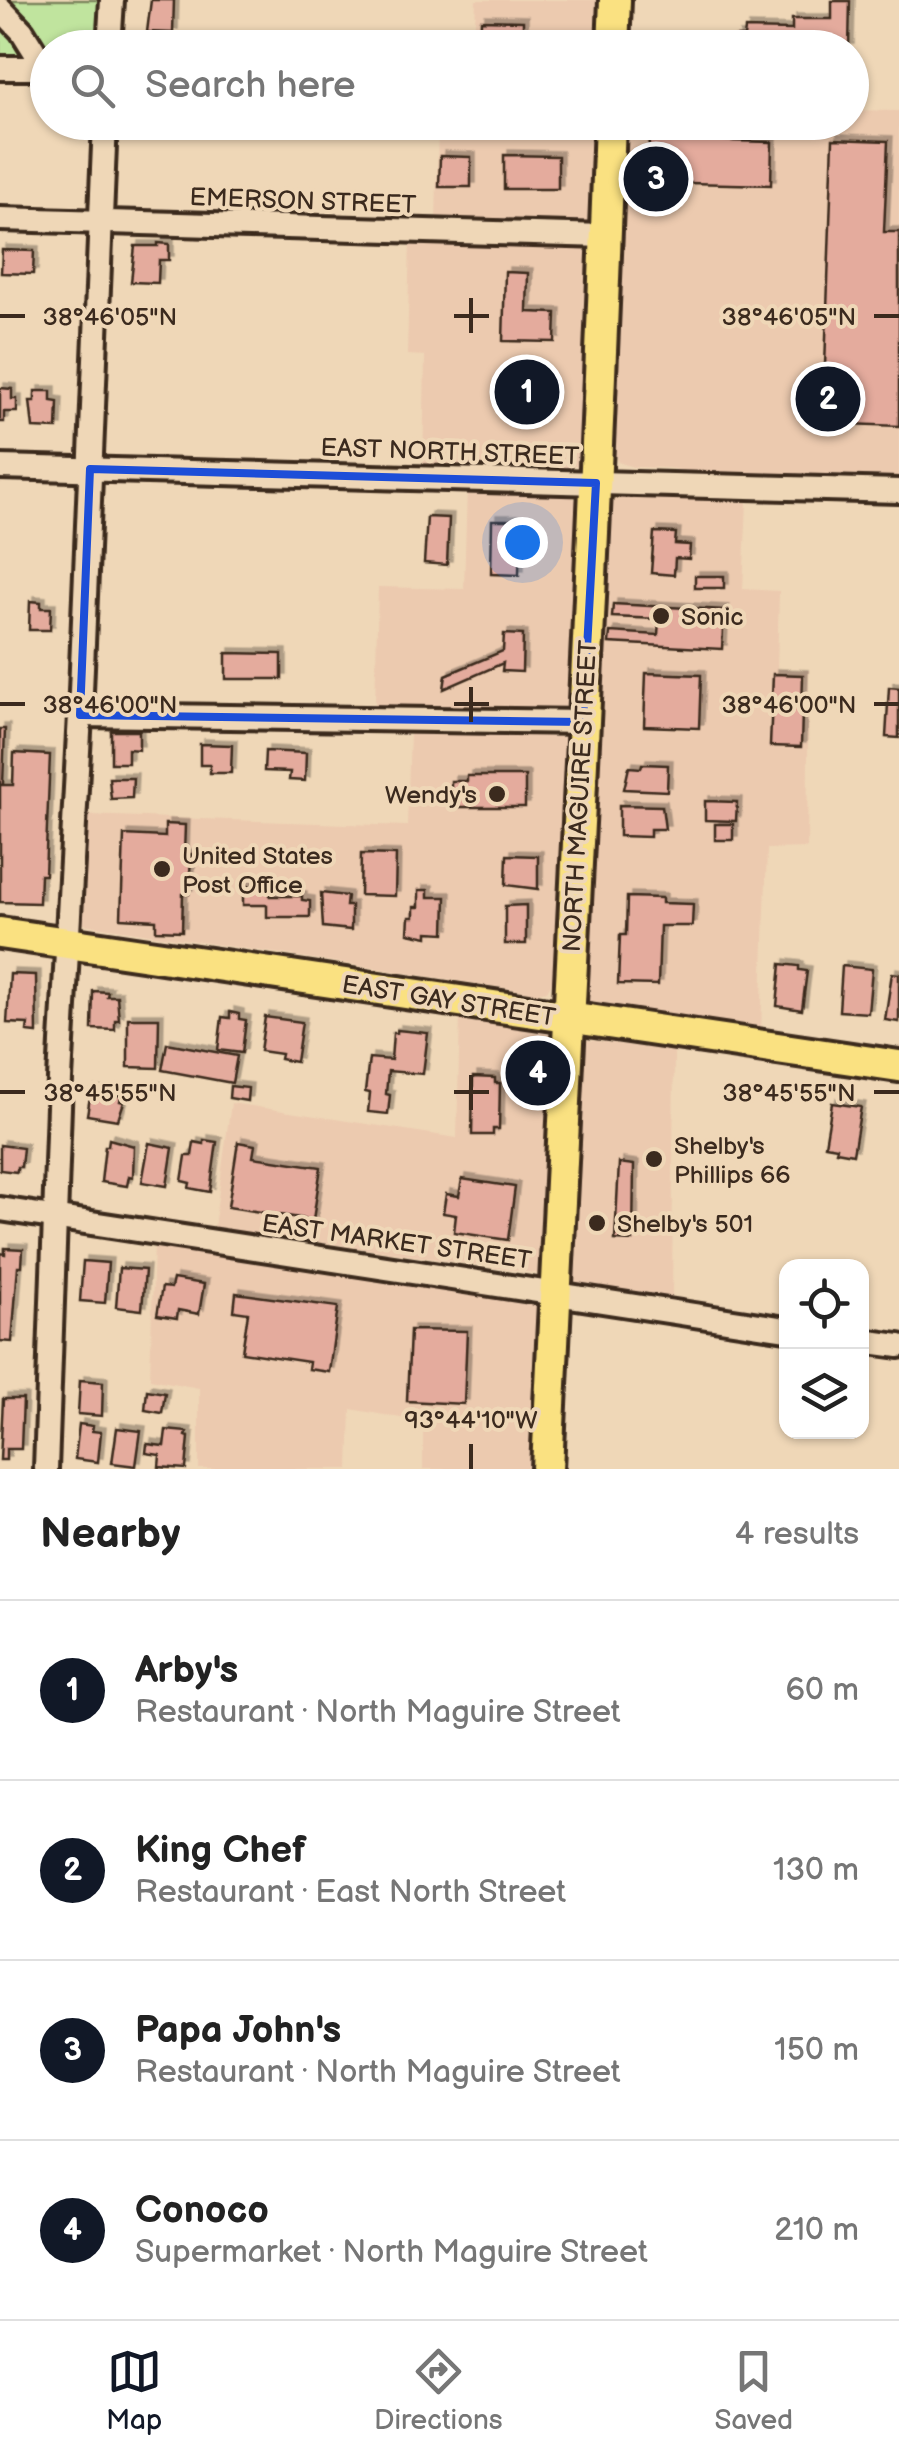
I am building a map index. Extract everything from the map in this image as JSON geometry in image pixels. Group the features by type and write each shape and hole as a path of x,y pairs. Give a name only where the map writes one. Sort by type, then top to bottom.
{"main road":[{"path":"613,30 614,0"},
{"name":"NORTH MAGUIRE STREET","path":"548,1469 609,140"},
{"name":"EAST GAY STREET","path":"0,933 899,1066"}],"street":[{"path":"110,30 112,0"},
{"path":"0,8 30,43"},
{"path":"0,68 30,68"},
{"path":"46,1469 66,942 80,715 104,140"},
{"name":"EMERSON STREET","path":"0,220 605,236"},
{"name":"EAST NORTH STREET","path":"0,467 899,491"},
{"path":"80,715 583,722"},
{"name":"EAST MARKET STREET","path":"0,1209 779,1328"},
{"path":"869,1342 899,1346"}],"highlighted area":[{"path":"90,469 596,483 583,722 80,715"}],"shaded area":[{"path":"476,0 605,0 603,30 475,30"},
{"path":"869,110 899,111 899,481 739,478 633,467 618,462 612,447 621,140 869,140"},
{"path":"438,140 597,140 591,223 584,227 436,225"},
{"path":"410,241 580,247 591,253 582,459 578,465 555,471 423,470 425,356 407,355"},
{"path":"467,487 566,493 578,501 568,702 564,709 375,706 378,587 464,589"},
{"path":"620,497 747,502 743,589 779,591 777,669 809,670 807,848 767,849 761,1034 591,1008 586,1002 609,509 612,500"},
{"path":"410,732 565,737 554,979 547,991 537,993 83,924 85,815 407,826"},
{"path":"460,1014 540,1027 548,1031 553,1041 540,1274 214,1227 231,1103 457,1138"},
{"path":"588,1040 674,1051 672,1305 572,1286 582,1043"},
{"path":"154,1243 536,1302 540,1311 534,1469 423,1469 423,1422 351,1409 349,1469 199,1469 199,1388 150,1379"}],"green space":[{"path":"0,0 101,0 100,30 30,30 30,62 0,61"}],"building":[{"path":"151,0 174,0 173,30 147,30"},
{"path":"832,1 850,1 849,30 792,30 792,19 832,19"},
{"path":"481,20 523,21 523,30 481,30"},
{"path":"649,140 772,142 771,185 647,182"},
{"path":"833,140 888,141 884,232 899,232 899,426 823,423"},
{"path":"504,155 558,156 558,189 504,189"},
{"path":"440,156 471,157 471,187 439,187"},
{"path":"169,244 169,260 159,260 158,283 131,282 135,246"},
{"path":"2,250 34,251 33,274 1,273"},
{"path":"505,272 528,273 527,312 556,313 555,342 503,341"},
{"path":"0,388 12,389 12,399 17,399 17,412 4,412 4,422 0,422"},
{"path":"35,391 51,391 51,401 58,402 57,429 33,428 30,401 35,401"},
{"path":"427,517 449,518 447,565 424,563"},
{"path":"492,520 520,520 519,575 491,574"},
{"path":"654,532 676,533 675,544 690,545 689,559 675,558 674,575 651,573"},
{"path":"695,576 724,576 724,588 695,588"},
{"path":"30,601 41,602 41,608 51,608 50,630 29,630"},
{"path":"613,604 724,610 722,649 609,643 610,632 658,635 659,619 612,617"},
{"path":"504,634 523,635 522,672 502,671 503,663 444,689 446,675 503,651"},
{"path":"226,653 282,654 282,679 226,679"},
{"path":"646,673 701,675 699,728 644,726"},
{"path":"773,674 803,675 801,747 770,746"},
{"path":"889,687 899,688 899,738 886,737"},
{"path":"0,729 5,729 3,785 0,785"},
{"path":"111,731 139,731 139,750 128,749 128,763 111,763"},
{"path":"200,744 232,745 231,773 210,773 210,765 200,765"},
{"path":"265,751 306,753 305,781 289,780 290,772 264,771"},
{"path":"14,753 50,755 45,875 40,875 39,903 0,902 0,785 13,785"},
{"path":"642,764 668,765 667,791 624,789 629,767 641,768"},
{"path":"467,776 525,776 525,807 451,807 451,781 467,781"},
{"path":"109,778 133,778 132,798 111,799"},
{"path":"705,801 737,802 736,821 705,820"},
{"path":"619,805 662,806 665,829 650,829 650,837 619,836"},
{"path":"165,824 185,825 184,854 191,854 189,894 183,894 182,931 156,930 156,920 121,918 124,835 165,837"},
{"path":"715,824 733,824 733,840 715,840"},
{"path":"361,854 396,855 395,896 360,895"},
{"path":"507,855 538,856 538,889 506,885"},
{"path":"243,886 271,887 270,896 302,896 302,900 310,901 310,917 267,917 267,905 243,905"},
{"path":"419,890 428,890 428,897 446,897 445,933 428,932 428,937 408,933 409,917 414,917 414,907 419,907"},
{"path":"321,893 347,896 351,930 323,927"},
{"path":"627,897 693,904 692,926 660,926 658,985 618,984 620,935 626,935"},
{"path":"526,905 526,944 505,944 505,906"},
{"path":"781,964 807,971 802,1010 777,1006"},
{"path":"842,966 872,969 868,1013 839,1011"},
{"path":"892,973 899,974 899,1022 885,1020"},
{"path":"10,974 36,975 37,1033 27,1032 28,1024 7,1023"},
{"path":"93,991 117,996 119,1020 115,1020 115,1030 92,1029"},
{"path":"230,1012 246,1020 242,1053 218,1050 222,1017 230,1018"},
{"path":"265,1017 302,1022 296,1062 280,1059 281,1054 260,1051"},
{"path":"128,1018 159,1018 158,1068 128,1067"},
{"path":"393,1033 428,1033 423,1074 388,1071 388,1114 368,1112 370,1093 365,1092 369,1058 391,1060"},
{"path":"167,1043 237,1056 232,1083 162,1070"},
{"path":"519,1056 536,1057 534,1093 516,1092"},
{"path":"473,1077 495,1078 495,1083 500,1083 499,1129 493,1129 493,1135 472,1135"},
{"path":"230,1086 248,1088 247,1101 229,1098"},
{"path":"91,1091 121,1096 120,1101 124,1102 118,1120 87,1115"},
{"path":"832,1103 861,1107 853,1154 825,1145"},
{"path":"109,1139 134,1146 133,1177 129,1176 127,1186 101,1182"},
{"path":"204,1140 217,1142 210,1192 189,1188 190,1183 182,1181 186,1156 192,1156 194,1142 204,1144"},
{"path":"238,1142 255,1145 253,1157 321,1167 313,1220 228,1207"},
{"path":"149,1143 173,1148 167,1186 142,1182"},
{"path":"0,1145 23,1148 17,1172 0,1170"},
{"path":"619,1163 634,1165 633,1241 615,1240"},
{"path":"462,1179 515,1187 508,1240 454,1232 456,1215 443,1213 446,1194 459,1196"},
{"path":"5,1248 23,1249 12,1342 0,1341 0,1253 5,1254"},
{"path":"83,1261 108,1263 105,1303 80,1301"},
{"path":"119,1268 145,1270 142,1310 116,1307"},
{"path":"173,1279 204,1284 199,1314 178,1310 177,1318 157,1315 162,1287 171,1288"},
{"path":"236,1293 338,1307 329,1372 308,1369 309,1362 242,1352 248,1313 234,1311"},
{"path":"410,1330 467,1331 464,1404 407,1401"},
{"path":"80,1380 103,1382 102,1416 78,1414"},
{"path":"147,1390 165,1393 162,1413 145,1410"},
{"path":"3,1399 23,1399 21,1449 6,1449 6,1460 0,1460"},
{"path":"79,1424 101,1432 98,1462 75,1459"},
{"path":"117,1428 141,1431 136,1466 112,1463"},
{"path":"166,1430 187,1432 186,1469 159,1467 160,1455 146,1453 147,1444 164,1446"}],"place":[{"name":"Papa John's","path":"656,179"},
{"name":"Arby's","path":"527,392"},
{"name":"King Chef","path":"828,399"},
{"name":"Sonic","path":"661,616"},
{"name":"Wendy's","path":"497,794"},
{"name":"United States Post Office","path":"162,869"},
{"name":"Conoco","path":"538,1073"},
{"name":"Shelby's Phillips 66","path":"654,1159"},
{"name":"Shelby's 501","path":"597,1223"}]}
